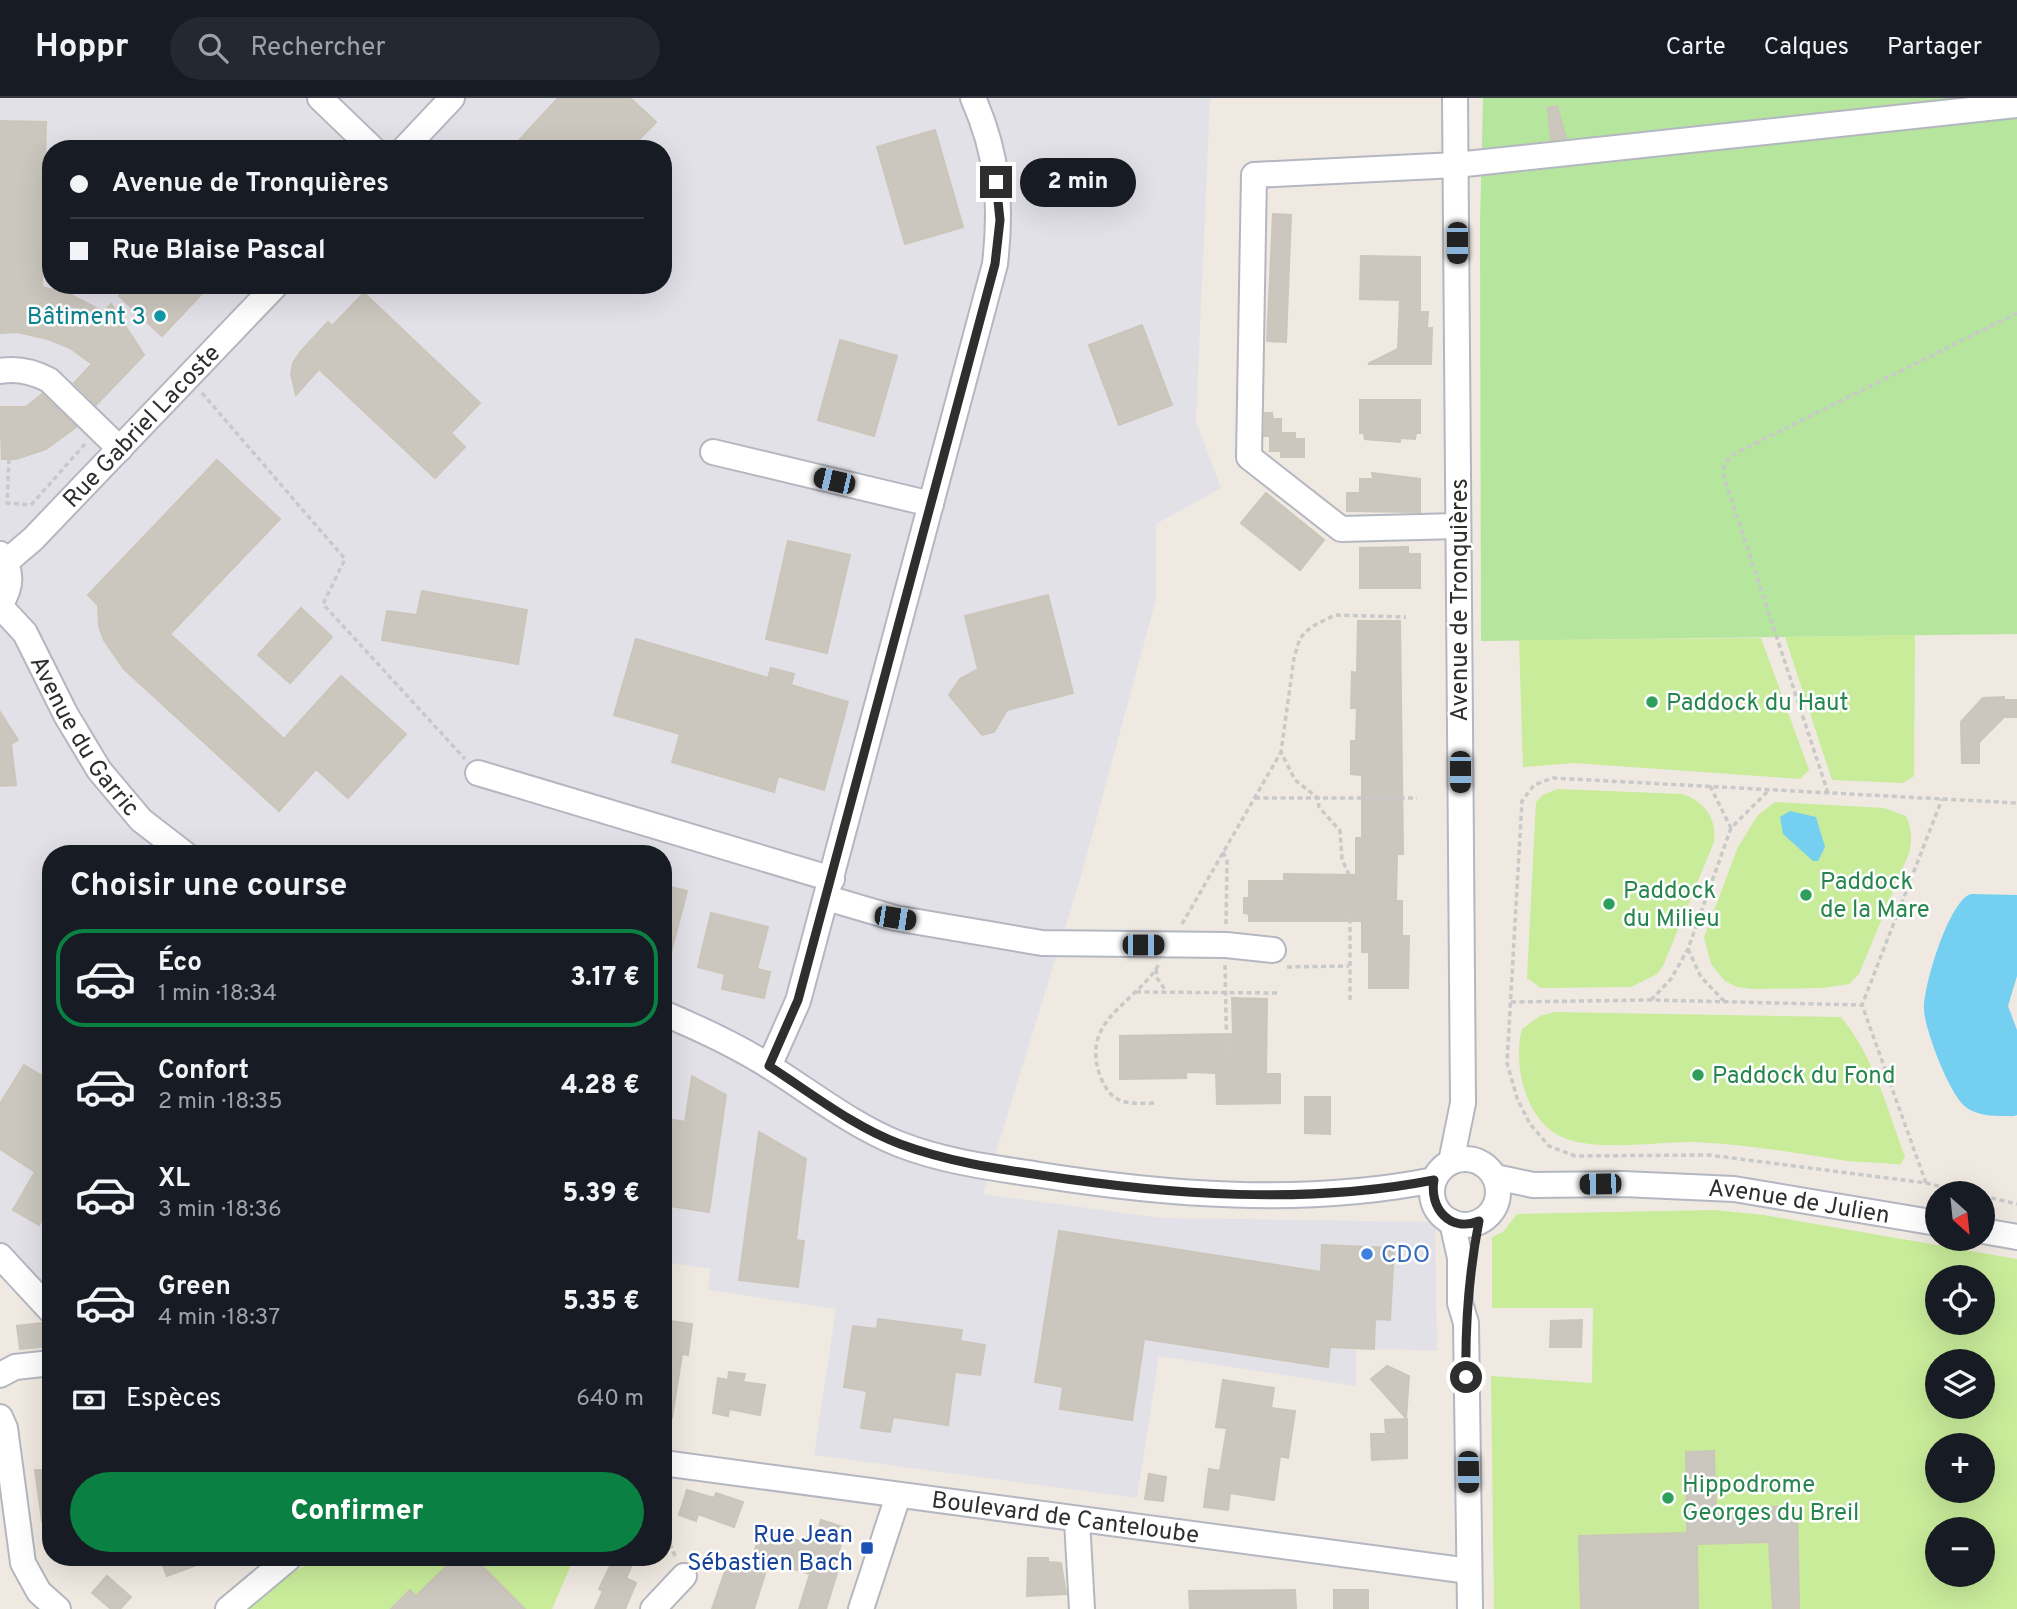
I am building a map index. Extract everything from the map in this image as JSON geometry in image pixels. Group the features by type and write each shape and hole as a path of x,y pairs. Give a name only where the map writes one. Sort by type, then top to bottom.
{"street":[{"path":"320,98 364,140"},
{"path":"412,140 452,98"},
{"path":"769,1066 798,1000 830,888 995,264 1000,220 995,163 987,130 973,98"},
{"name":"Avenue de Tronquières","path":"1455,98 1463,1103 1476,1152 1489,1171"},
{"path":"1458,526 1341,529 1249,457 1254,176 1456,165 2017,105"},
{"name":"Rue Gabriel Lacoste","path":"3,558 45,527 267,294"},
{"path":"0,372 10,369 43,377 120,449"},
{"path":"713,452 931,504"},
{"path":"0,605 8,593 11,577 3,558"},
{"name":"Avenue du Garric","path":"0,605 25,633 66,715 99,770 141,820 173,845"},
{"path":"478,773 830,888 895,918 1042,943 1226,945 1275,958"},
{"path":"672,1017 710,1033 769,1066 860,1125 899,1144 958,1162 1106,1186 1242,1194 1360,1193 1414,1201 1462,1224 1484,1217"},
{"name":"Avenue de Tronquières","path":"1442,1171 1463,1103"},
{"path":"1360,1193 1442,1171 1468,1159 1489,1171 1497,1196 1484,1217 1471,1256 1471,1304 1465,1323"},
{"path":"1442,1171 1433,1201 1445,1216 1460,1258 1460,1303 1465,1323 1470,1609"},
{"name":"Avenue de Julien","path":"1489,1171 1533,1185 1623,1184 1734,1189 1925,1221"},
{"name":"Avenue de Julien","path":"1484,1217 1518,1199 1536,1196 1622,1194 1659,1187"},
{"path":"1995,1233 2017,1237"},
{"path":"0,1256 42,1301"},
{"path":"0,1375 15,1367 42,1364"},
{"path":"0,1417 5,1429 23,1563 39,1592 58,1609"},
{"name":"Boulevard de Canteloube","path":"672,1464 1077,1521 1469,1571"},
{"path":"861,1609 898,1496"},
{"path":"1077,1521 1082,1605"},
{"path":"239,1605 280,1566"},
{"path":"653,1609 684,1576"}],"path":[{"path":"1828,793 1729,490 1724,466 1732,455 2017,313"},
{"path":"188,378 345,559 323,604 478,773"},
{"path":"31,505 99,429"},
{"path":"9,459 8,503 31,505"},
{"path":"31,505 36,518 45,527"},
{"path":"1349,875 1342,859 1340,831 1319,807 1318,798 1295,780 1281,752 1294,658 1300,638 1311,627 1335,615 1406,617"},
{"path":"1925,1183 1709,1155 1575,1156 1549,1146 1530,1124 1517,1098 1507,1063 1522,802 1534,785 1553,778 2017,803"},
{"path":"1710,786 1731,828"},
{"path":"1651,1000 1671,979 1688,949 1731,828 1769,790"},
{"path":"1255,798 1417,797"},
{"path":"1925,1181 1862,1005 1942,799"},
{"path":"1350,910 1350,1003"},
{"path":"1688,949 1700,977 1725,1002"},
{"path":"1275,958 1350,966"},
{"path":"1156,969 1157,978 1167,991"},
{"path":"1136,992 1280,993"},
{"path":"1511,1002 1651,1000 1862,1005"},
{"path":"1995,1199 2017,1204"},
{"path":"672,1549 684,1576"}],"shaded area":[{"path":"0,98 1210,98 1196,421 1221,488 1156,524 1156,599 1081,876 983,1194 1162,1218 1435,1222 1437,1351 1356,1348 1356,1386 1159,1356 1137,1498 814,1455 836,1309 708,1290 711,1269 672,1263 672,845 42,845 42,1285 5,1276 0,1278"}],"green space":[{"path":"1483,98 2017,98 2017,634 1481,641 1480,225"},
{"path":"1915,635 1914,776 1903,783 1832,780 1785,637"},
{"name":"Paddock du Haut","path":"1761,638 1809,770 1800,779 1574,763 1523,767 1519,640"},
{"name":"Paddock du Milieu","path":"1557,789 1682,794 1697,801 1711,818 1714,842 1663,966 1657,974 1631,987 1541,988 1527,978 1536,802 1543,795"},
{"name":"Paddock de la Mare","path":"1775,802 1884,808 1906,816 1911,834 1909,853 1859,974 1849,984 1823,988 1737,987 1725,981 1711,964 1704,937 1738,847 1758,815"},
{"name":"Paddock du Fond","path":"1554,1012 1841,1017 1871,1066 1905,1157 1900,1165 1847,1161 1713,1143 1604,1145 1570,1140 1556,1134 1536,1114 1520,1072 1522,1029 1540,1016"},
{"path":"1714,1210 1764,1215 1925,1243 1925,1251 1971,1251 2017,1259 2017,1609 1494,1609 1491,1376 1592,1383 1593,1308 1492,1308 1492,1237 1503,1232 1517,1214"},
{"path":"304,1566 571,1566 552,1609 247,1609"}],"water":[{"path":"1790,811 1816,817 1825,847 1818,861 1813,861 1783,834 1780,817"},
{"path":"1971,894 2017,895 2017,976 2008,1006 2017,1030 2017,1115 2014,1116 1978,1113 1960,1101 1940,1062 1925,1020 1928,983 1939,946 1954,911"}],"building":[{"path":"558,98 630,98 656,122 639,140 519,140"},
{"path":"1557,106 1566,138 1551,140 1548,108"},
{"path":"0,121 46,122 46,140 42,140 42,294 71,295 104,312 111,304 144,355 96,405 74,383 92,364 70,348 48,339 17,332 0,333"},
{"path":"935,130 963,227 905,244 877,147"},
{"path":"1273,214 1291,215 1286,342 1267,341"},
{"path":"1361,256 1420,257 1420,312 1428,312 1427,328 1432,328 1431,364 1368,364 1398,349 1400,300 1360,299"},
{"name":"Bâtiment 3","path":"121,294 202,294 162,336 119,296"},
{"path":"365,294 480,403 451,433 465,447 435,478 319,369 296,395 291,374 293,363 328,322 332,326"},
{"path":"1142,325 1172,405 1119,425 1089,345"},
{"path":"840,340 897,356 874,436 818,420"},
{"path":"42,394 76,427 46,449 16,459 2,459 0,407 26,407"},
{"path":"1360,400 1420,400 1420,433 1416,433 1415,439 1400,438 1400,442 1365,439 1364,433 1360,433"},
{"path":"1265,413 1272,413 1273,419 1281,419 1281,433 1295,433 1295,439 1304,439 1304,457 1281,457 1281,451 1270,451 1270,436 1264,436"},
{"path":"217,460 280,519 170,634 284,739 341,676 406,734 348,798 316,769 279,811 124,669 104,640 99,626 98,605 88,595"},
{"path":"1372,473 1420,479 1420,512 1347,511 1347,493 1360,493 1360,479 1373,479"},
{"path":"1266,493 1324,540 1300,570 1241,523"},
{"path":"788,541 850,555 827,653 766,639"},
{"path":"1408,547 1408,554 1420,554 1420,588 1360,588 1360,548"},
{"path":"422,591 527,610 518,664 382,640 387,611 417,615"},
{"path":"1048,595 1073,693 1007,710 994,732 982,735 949,695 960,679 978,669 965,616"},
{"path":"301,608 332,637 290,683 258,655"},
{"path":"1358,621 1400,621 1403,854 1397,854 1396,901 1402,901 1402,936 1409,936 1408,988 1369,988 1369,952 1362,952 1362,921 1249,921 1249,914 1244,913 1244,898 1249,898 1249,881 1284,881 1284,874 1356,875 1356,838 1362,838 1362,775 1351,774 1351,741 1356,741 1357,708 1351,708 1352,672 1357,673"},
{"path":"636,639 768,678 771,668 794,674 791,685 848,702 824,790 778,776 774,792 672,762 680,734 614,715"},
{"path":"2004,697 2004,700 2017,700 2017,717 2004,717 1979,742 1979,763 1962,763 1961,722 1983,698"},
{"path":"0,712 18,740 11,744 16,785 0,786"},
{"path":"672,887 687,891 672,949"},
{"path":"711,913 768,927 757,969 770,972 764,998 722,989 725,974 698,967"},
{"path":"1232,998 1267,999 1266,1074 1280,1074 1280,1103 1217,1104 1216,1073 1186,1072 1186,1078 1120,1079 1120,1036 1233,1034"},
{"path":"24,1065 42,1076 42,1220 39,1225 13,1210 35,1172 0,1149 0,1104"},
{"path":"692,1076 726,1095 709,1212 672,1206 672,1120 685,1122"},
{"path":"1305,1097 1330,1097 1330,1134 1305,1133"},
{"path":"759,1132 806,1159 796,1240 804,1241 798,1287 739,1280"},
{"path":"1059,1231 1321,1272 1322,1245 1394,1248 1390,1320 1375,1319 1374,1349 1330,1347 1328,1367 1144,1339 1132,1420 1060,1409 1063,1387 1035,1382"},
{"path":"878,1319 962,1330 960,1341 985,1345 980,1375 955,1372 948,1425 893,1417 890,1432 861,1428 867,1391 844,1387 853,1326 877,1329"},
{"path":"1582,1320 1581,1347 1550,1347 1551,1321"},
{"path":"672,1321 692,1324 688,1355 682,1354 672,1418"},
{"path":"42,1323 42,1347 20,1349 17,1326"},
{"path":"1387,1366 1409,1376 1406,1418 1371,1379"},
{"path":"729,1372 745,1374 743,1382 765,1385 760,1415 729,1409 728,1416 713,1413 718,1378 728,1380"},
{"path":"1223,1380 1274,1388 1271,1408 1295,1411 1288,1458 1280,1456 1274,1500 1230,1493 1228,1510 1204,1507 1209,1469 1220,1471 1227,1428 1216,1427"},
{"path":"1407,1419 1407,1458 1372,1460 1371,1434 1386,1434 1385,1420"},
{"path":"1714,1451 1716,1514 1769,1513 1769,1507 1797,1506 1799,1609 1773,1609 1769,1542 1697,1544 1698,1609 1581,1609 1579,1536 1687,1533 1686,1452"},
{"path":"35,1470 42,1470 42,1521"},
{"path":"1149,1474 1166,1477 1163,1501 1145,1499"},
{"path":"687,1490 714,1498 716,1493 743,1502 734,1527 698,1514 696,1521 679,1515"},
{"path":"821,1520 846,1528 833,1571 837,1573 826,1609 799,1609 810,1574 769,1561 754,1609 712,1609 729,1560 749,1567 762,1529 805,1543 808,1535 816,1538"},
{"path":"1028,1558 1048,1558 1048,1562 1061,1563 1066,1594 1027,1596"},
{"path":"163,1566 194,1566 167,1576"},
{"path":"447,1566 482,1566 525,1609 391,1609 410,1590 416,1596"},
{"path":"610,1566 631,1566 626,1578 636,1583 625,1609 595,1609 603,1591 599,1589"},
{"path":"107,1576 131,1597 120,1609 111,1609 92,1593"},
{"path":"1295,1590 1296,1609 1190,1609 1189,1591"},
{"path":"1334,1590 1368,1590 1368,1609 1334,1609"}],"place":[{"name":"Bâtiment 3","path":"160,316"},
{"name":"Paddock du Haut","path":"1652,702"},
{"name":"Paddock de la Mare","path":"1806,895"},
{"name":"Paddock du Milieu","path":"1609,904"},
{"name":"Paddock du Fond","path":"1698,1075"},
{"name":"CDO","path":"1367,1254"},
{"name":"Hippodrome Georges du Breil","path":"1668,1498"},
{"name":"Rue Jean Sébastien Bach","path":"867,1548"}],"route":[{"path":"996,182 1000,220 995,264 798,1000 769,1066 860,1125 899,1144 958,1162 1106,1186 1242,1194 1360,1193 1434,1180 1433,1201 1444,1217 1462,1224 1479,1221 1471,1256 1471,1304 1465,1323 1466,1377"}]}
